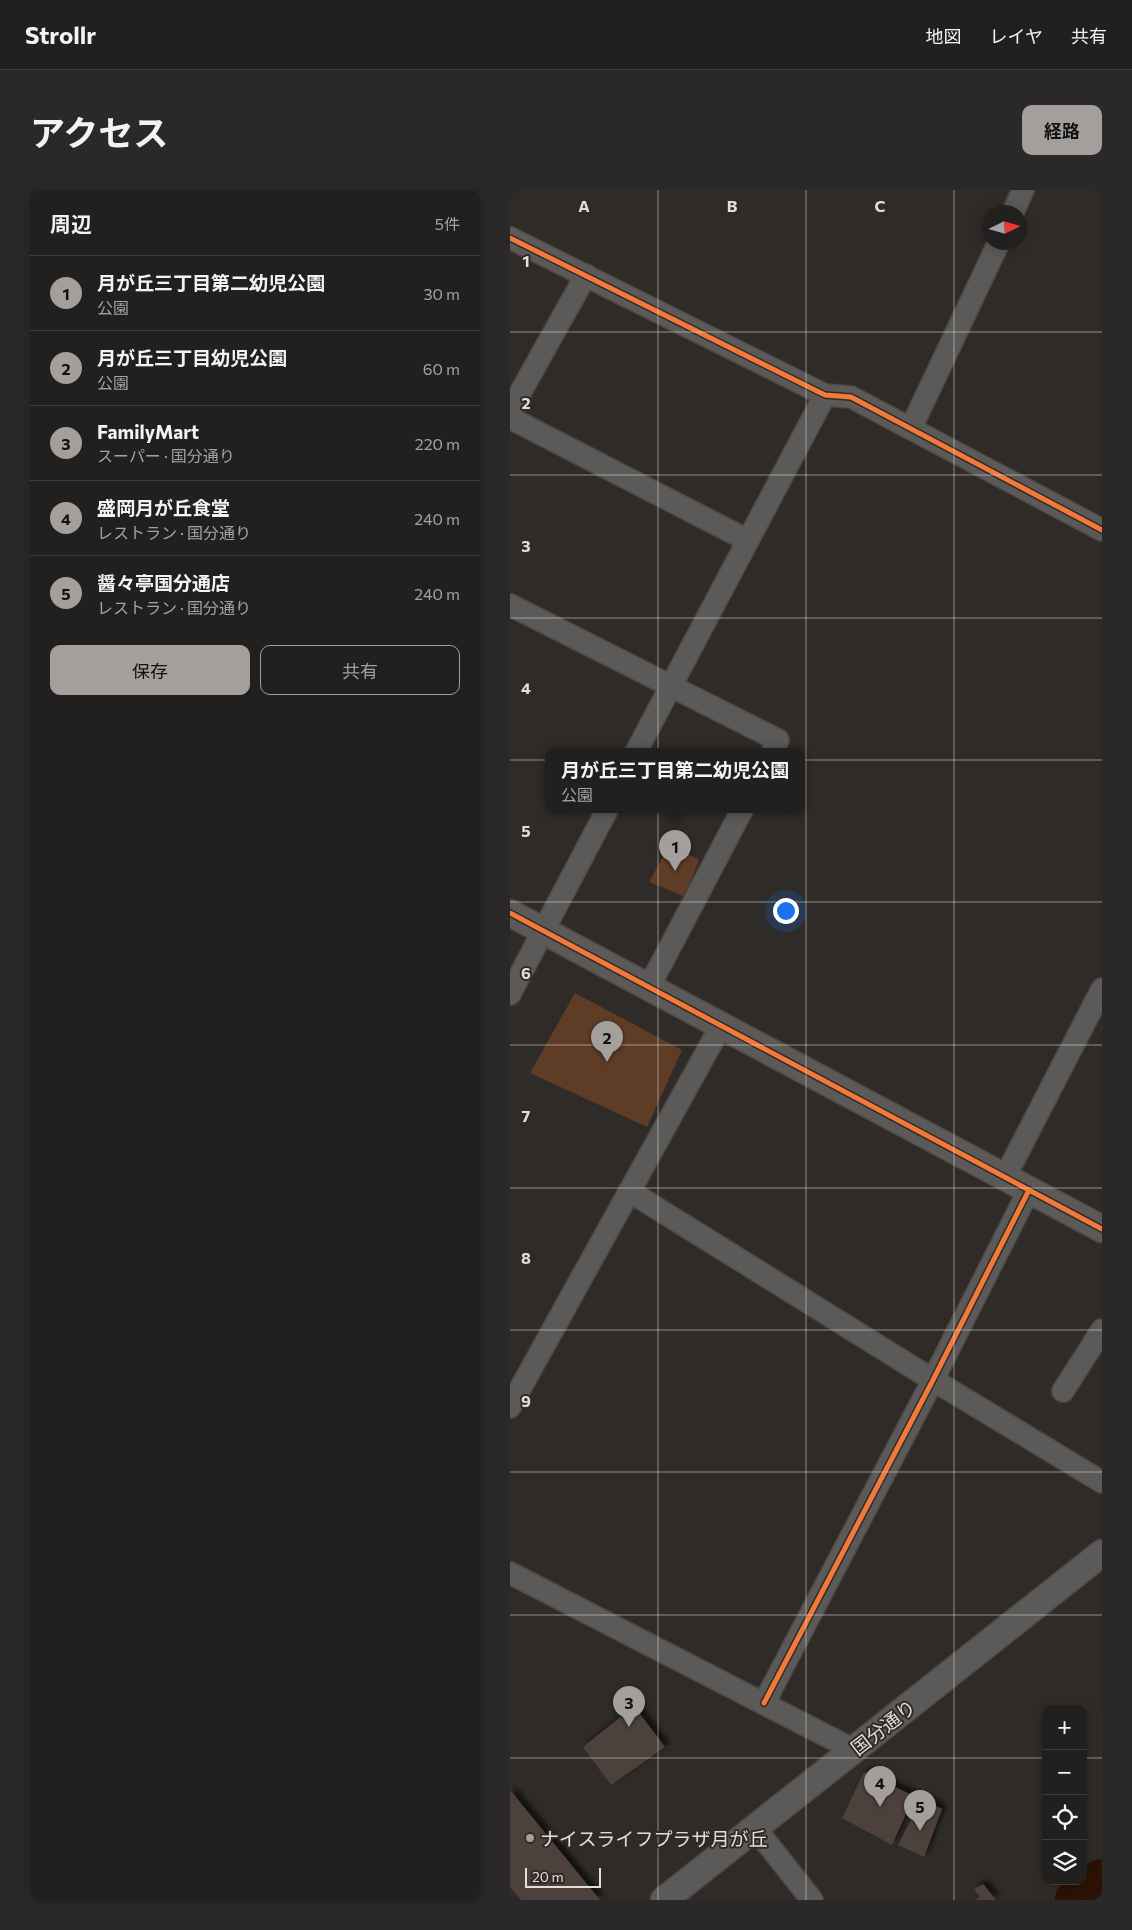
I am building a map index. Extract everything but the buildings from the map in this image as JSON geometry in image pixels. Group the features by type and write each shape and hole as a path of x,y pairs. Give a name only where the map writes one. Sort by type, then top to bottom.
{"street":[{"path":"1016,205 1023,190"},
{"path":"510,238 825,395 852,397 1102,530"},
{"path":"911,428 995,250"},
{"path":"510,411 586,275"},
{"path":"638,748 825,395"},
{"path":"510,418 747,540"},
{"path":"510,605 778,740 774,748"},
{"path":"510,994 605,813"},
{"path":"649,987 740,813"},
{"path":"510,913 1102,1229"},
{"path":"1004,1177 1102,989"},
{"path":"510,1407 721,1026"},
{"path":"764,1703 933,1380 1029,1190"},
{"path":"629,1191 933,1380 1102,1482"},
{"path":"1063,1391 1102,1330"},
{"name":"国分通り","path":"664,1900 1102,1553"},
{"path":"510,1573 854,1750"},
{"path":"755,1828 812,1900"}],"shaded area":[{"path":"670,844 699,860 690,884 683,896 649,882"},
{"path":"575,993 682,1050 647,1127 530,1073"}],"waterway":[{"path":"1078,1900 1102,1882"}],"cycle path":[{"path":"510,238 825,395 851,397 1102,530"},
{"path":"510,913 1102,1229"},
{"path":"764,1703 933,1380 1029,1190"}],"place":[{"name":"月が丘三丁目第二幼児公園","path":"675,871"},
{"name":"月が丘三丁目幼児公園","path":"607,1062"},
{"name":"FamilyMart","path":"629,1727"},
{"name":"盛岡月が丘食堂","path":"880,1807"},
{"name":"醤々亭国分通店","path":"920,1831"},
{"name":"ナイスライフプラザ月が丘","path":"530,1838"}]}
